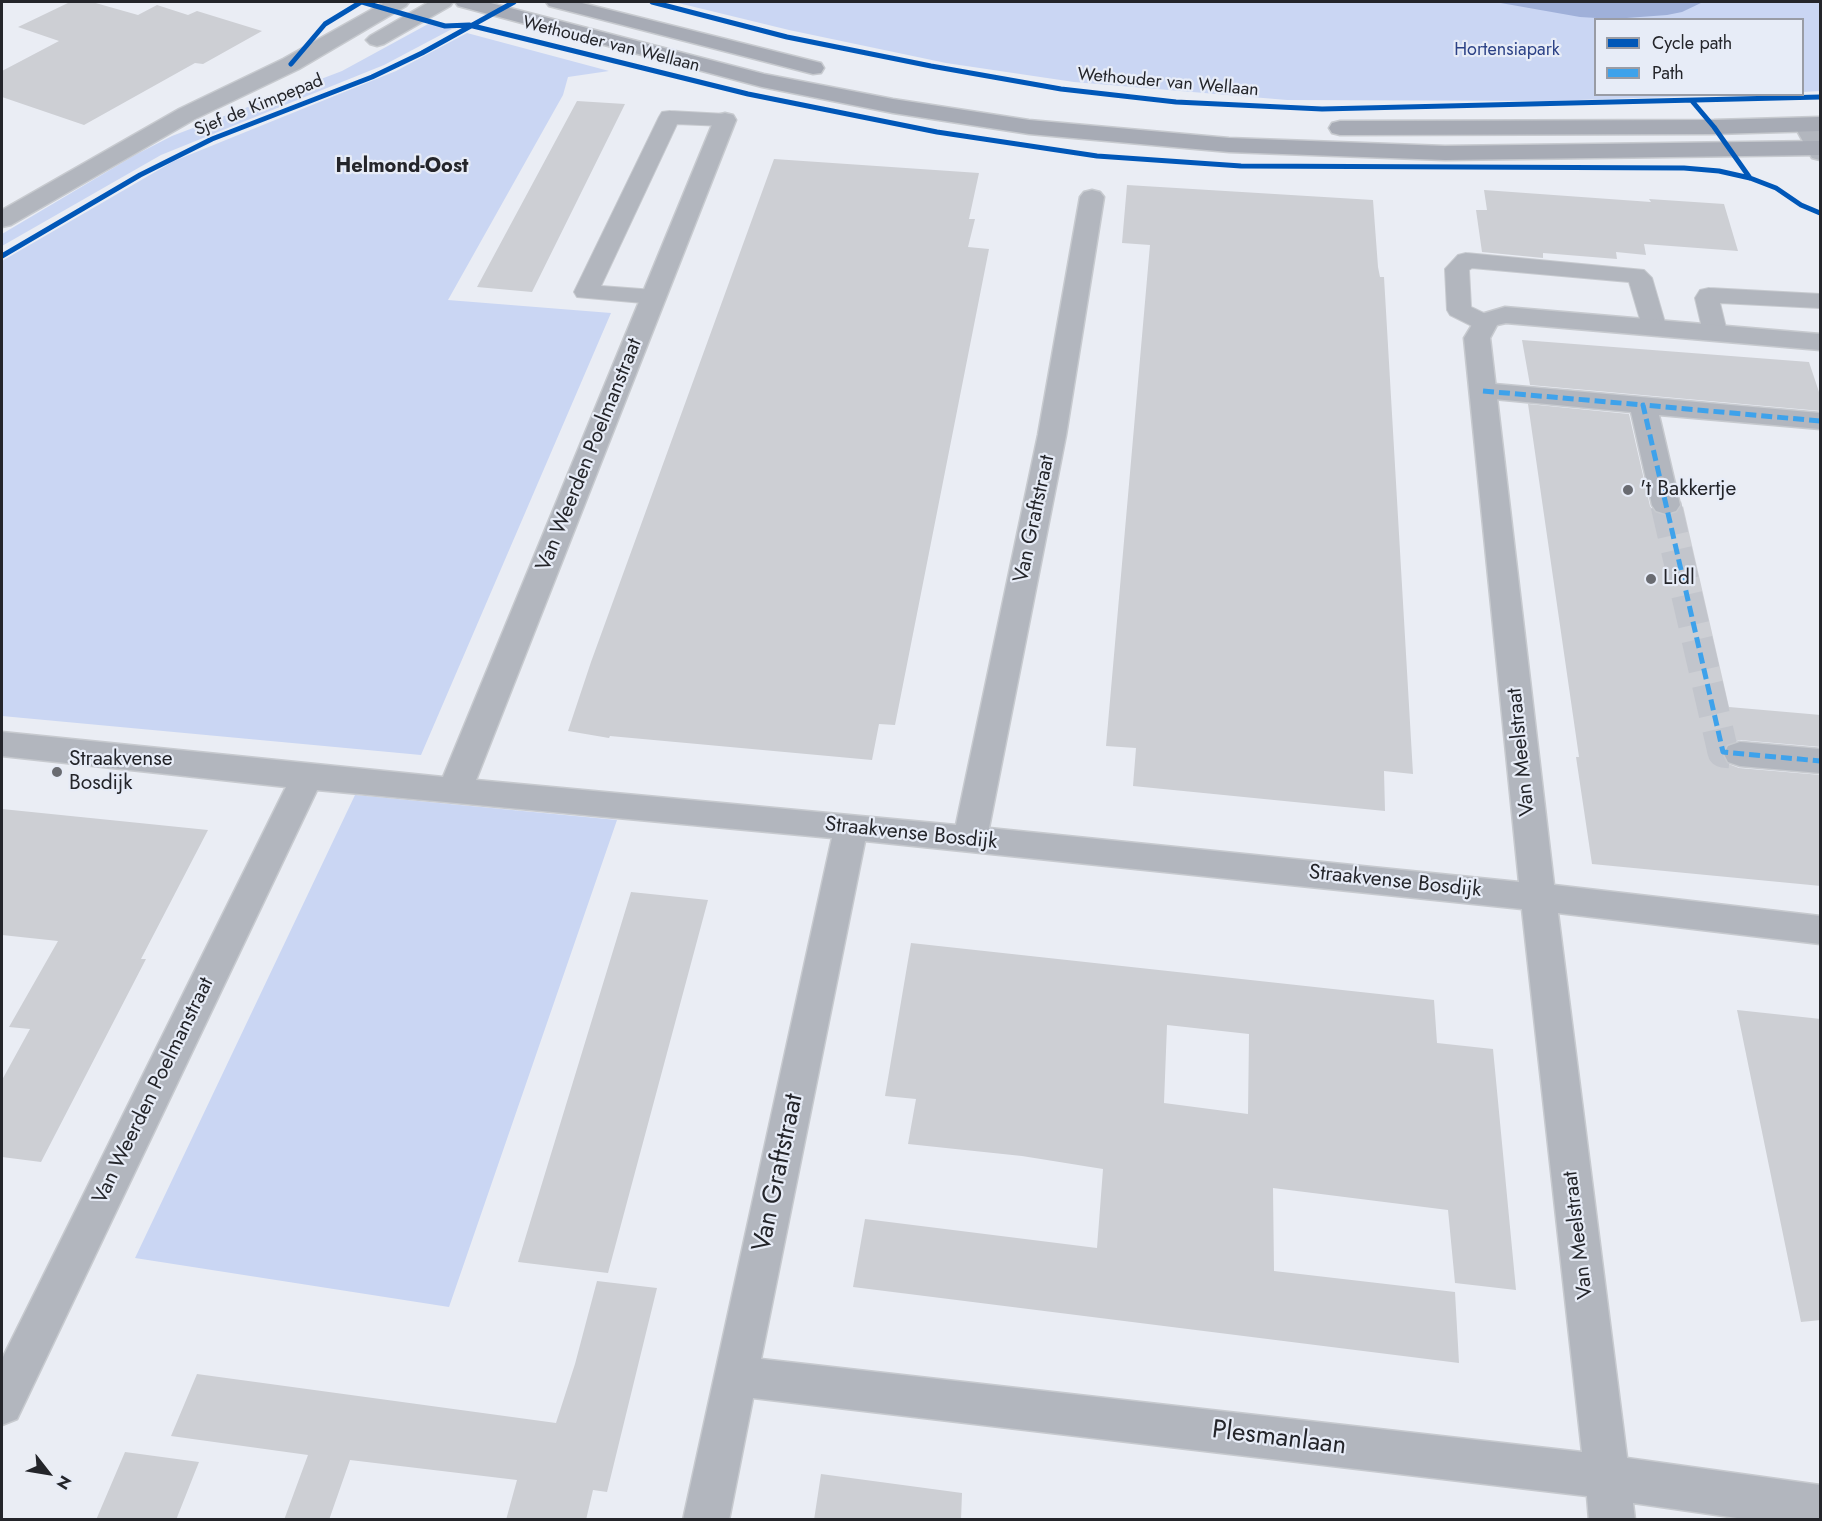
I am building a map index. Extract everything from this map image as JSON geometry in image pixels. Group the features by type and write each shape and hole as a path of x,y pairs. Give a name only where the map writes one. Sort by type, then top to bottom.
{"main road":[{"name":"Wethouder van Wellaan","path":"465,2 762,80 893,106 1029,127 1229,145 1445,153 1820,150"},
{"name":"Wethouder van Wellaan","path":"556,2 839,73"},
{"name":"Wethouder van Wellaan","path":"861,78 1045,111 1174,123 1297,128 1813,124"}],"street":[{"path":"2,220 187,114 291,64 399,2"},
{"path":"359,51 443,2"},
{"path":"140,140 321,70"},
{"name":"Van Weerden Poelmanstraat","path":"455,790 725,120"},
{"path":"1813,124 1820,150"},
{"path":"2,197 24,206"},
{"name":"Van Graftstraat","path":"970,840 1052,435 1092,197"},
{"path":"1485,323 1487,320 1505,315 1821,342"},
{"name":"Van Meelstraat","path":"1485,323 1477,338 1538,897 1612,1520"},
{"path":"1483,391 1821,421"},
{"path":"1643,405 1666,505"},
{"name":"Straakvense Bosdijk","path":"2,744 307,777 851,827 1538,897 1821,930"},
{"path":"1740,754 1821,761"},
{"name":"Van Weerden Poelmanstraat","path":"2,1404 307,777"},
{"name":"Van Graftstraat","path":"706,1520 851,827"},
{"name":"Plesmanlaan","path":"736,1376 1607,1477 1821,1507"}],"lane":[{"path":"654,297 586,292 670,117 725,120"},
{"path":"1485,323 1459,310 1456,269 1466,260 1636,275 1640,278 1654,326"},
{"path":"1715,332 1707,298 1709,295 1821,301"}],"green space":[{"name":"Hortensiapark","path":"674,2 1820,2 1820,91 1804,92 1804,18 1594,18 1594,96 1696,96 1549,101 1287,100 1074,82 946,63 789,30"},
{"path":"430,23 452,29 384,65 161,155 2,246 2,234 135,155 172,136 342,71"},
{"path":"467,33 609,71 568,77 563,95 448,300 611,313 421,755 2,716 2,261 174,161 396,71"},
{"path":"355,795 617,820 449,1307 135,1258"}],"shaded area":[{"path":"1495,2 1703,2 1682,12 1667,15 1626,18 1580,17"}],"building":[{"path":"70,2 92,2 138,15 157,5 188,15 197,11 262,31 203,64 195,63 84,125 2,97 2,71 59,41 18,27"},
{"path":"577,101 625,104 532,292 477,287"},
{"path":"774,159 979,173 969,219 975,219 968,247 989,249 895,725 879,724 872,760 610,736 609,738 568,731"},
{"path":"1127,185 1373,200 1378,267 1380,277 1384,277 1413,774 1384,771 1385,811 1133,786 1136,748 1106,746 1150,245 1122,243"},
{"path":"1484,190 1651,202 1649,199 1724,204 1738,251 1644,244 1646,255 1616,252 1617,259 1543,253 1543,258 1482,252 1476,210 1487,210"},
{"path":"1522,340 1809,362 1821,398 1821,411 1530,385"},
{"path":"1528,404 1629,414 1650,506 1655,513 1667,516 1677,513 1683,506 1729,707 1821,715 1821,747 1740,740 1727,744 1722,753 1726,763 1739,768 1821,775 1821,886 1592,864 1576,757 1579,757"},
{"path":"2,809 208,830 141,959 146,959 41,1162 2,1157 2,1080 30,1029 9,1027 58,941 2,935"},
{"path":"631,892 708,900 608,1273 518,1262"},
{"path":"911,943 1434,1000 1437,1043 1493,1049 1516,1290 1455,1283 1448,1210 1273,1188 1274,1271 1455,1292 1459,1363 853,1287 865,1219 1097,1248 1103,1169 1022,1156 908,1144 916,1099 885,1096","holes":["1167,1025 1249,1034 1248,1114 1164,1103"]},
{"path":"1737,1010 1821,1019 1821,1320 1801,1322"},
{"path":"597,1281 657,1288 607,1492 593,1490 586,1520 506,1520 517,1480 350,1460 329,1520 284,1520 308,1455 171,1436 197,1374 556,1423 575,1364"},
{"path":"125,1452 199,1462 176,1520 96,1520"},
{"path":"821,1474 962,1493 961,1520 814,1520"}],"tunnel":[{"path":"1666,505 1723,752 1740,754"}],"marked path":[{"path":"1483,391 1643,405"},
{"path":"1820,421 1643,405 1723,752 1820,761"}],"cycle path":[{"path":"291,64 325,24 361,2"},
{"path":"362,2 445,26 469,25 748,94 937,132 1097,156 1241,166 1684,168 1719,171 1750,178 1776,188 1801,205 1820,213"},
{"name":"Sjef de Kimpepad","path":"2,256 140,175 212,139 372,77 422,53 514,2"},
{"path":"652,2 787,37 931,66 1061,89 1176,102 1322,109 1820,97"},
{"path":"1692,101 1714,127 1750,178"}],"place":[{"name":"'t Bakkertje","path":"1628,490"},
{"name":"Lidl","path":"1651,579"},
{"name":"Straakvense Bosdijk","path":"57,772"}],"district":[{"name":"Helmond-Oost","path":"402,167"}]}
